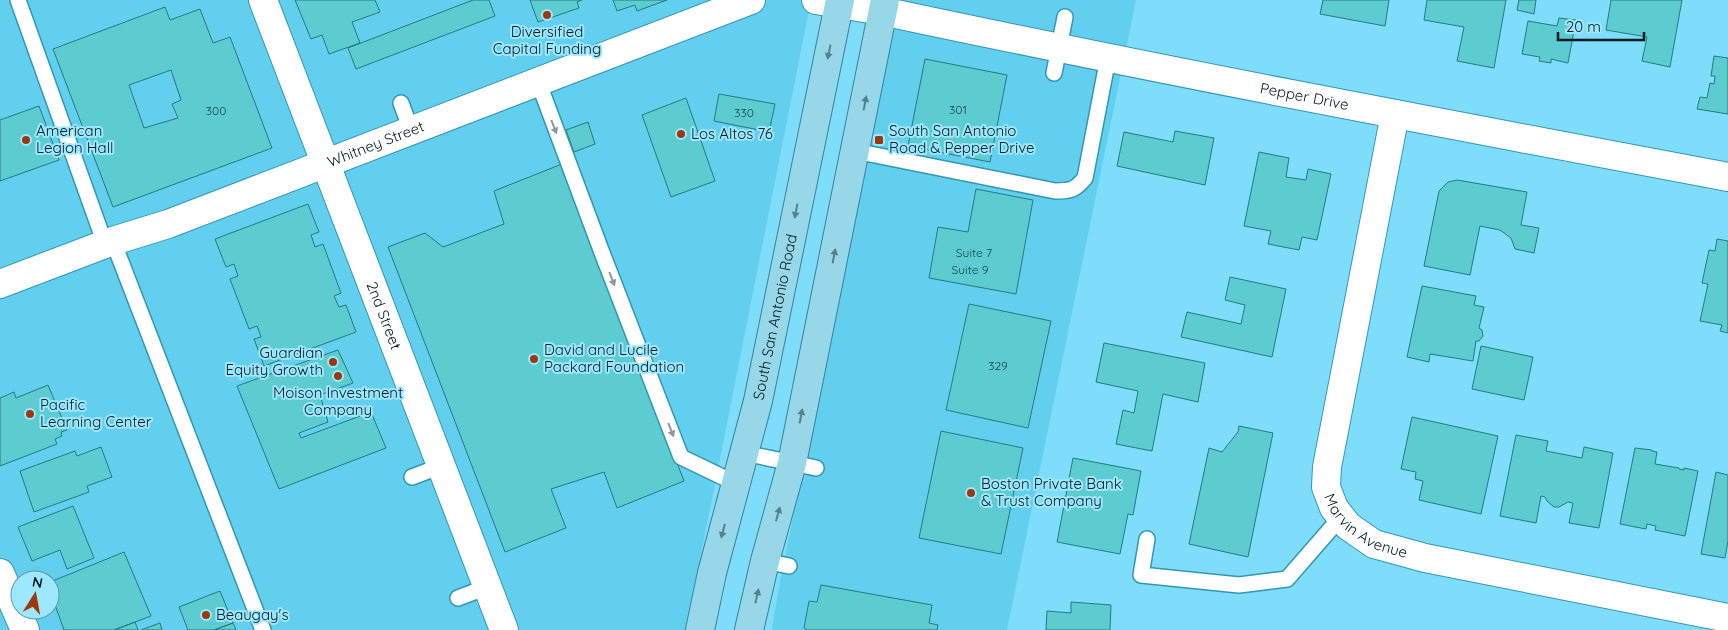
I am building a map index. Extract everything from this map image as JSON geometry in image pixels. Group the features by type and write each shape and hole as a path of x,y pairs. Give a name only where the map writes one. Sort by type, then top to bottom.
{"main road":[{"name":"South San Antonio Road","path":"700,630 712,572 758,401 832,1"},
{"path":"749,630 777,564 804,466 855,151 884,6"}],"street":[{"name":"2nd Street","path":"263,0 504,630"},
{"name":"Whitney Street","path":"0,284 109,242 168,224 752,0"},
{"path":"832,1 884,6"},
{"name":"Pepper Drive","path":"884,6 1056,60 1108,58 1728,177"},
{"name":"Marvin Avenue","path":"1395,114 1327,468 1326,487 1334,508 1348,526 1374,544 1425,558 1728,618"},
{"path":"0,573 25,630"}],"lane":[{"path":"18,0 109,242 262,630"},
{"path":"1056,60 1065,17"},
{"path":"855,151 1054,191 1067,191 1077,188 1085,178 1108,58"},
{"path":"538,81 580,196 682,456 735,484"},
{"path":"401,103 411,130"},
{"path":"744,453 804,466"},
{"path":"412,477 441,466"},
{"path":"1147,539 1141,574 1239,585 1287,579 1341,517"},
{"path":"458,598 487,587"}],"shaded area":[{"path":"0,0 811,0 686,630 0,630"},
{"path":"899,0 1136,0 1007,630 772,630 780,581"}],"building":[{"path":"295,0 375,0 380,12 352,22 360,43 329,54 322,35 311,39"},
{"path":"473,0 489,0 495,16 356,69 348,48"},
{"name":"Diversified Capital Funding","path":"530,0 582,0 577,2 579,8 538,22"},
{"name":"Diversified Capital Funding","path":"613,0 667,0 637,11 635,5 617,11"},
{"path":"1323,0 1389,0 1385,26 1320,14"},
{"path":"1427,0 1506,0 1494,68 1457,61 1464,27 1424,20"},
{"path":"1519,0 1536,0 1534,14 1517,10"},
{"path":"1611,0 1682,0 1670,67 1642,61 1647,37 1606,30"},
{"path":"165,7 170,20 200,9 213,43 230,37 272,148 113,207 53,49","holes":["171,70 181,100 172,104 178,118 144,128 129,85"]},
{"path":"1559,18 1576,20 1568,63 1551,59 1551,63 1539,61 1540,57 1522,54 1528,21 1557,26"},
{"path":"1714,56 1728,58 1728,114 1697,109 1700,97 1707,98 1710,83 1714,84 1715,76 1711,76"},
{"path":"925,59 1007,75 990,162 908,146"},
{"name":"Los Altos 76","path":"719,94 775,104 769,132 714,121"},
{"path":"686,98 715,181 671,197 642,115"},
{"name":"American Legion Hall","path":"39,106 59,160 0,181 0,120"},
{"path":"588,122 595,144 574,152 566,130"},
{"path":"1175,131 1214,138 1205,185 1117,166 1124,132 1173,142"},
{"path":"1259,152 1289,158 1286,177 1306,180 1308,169 1331,174 1317,240 1302,237 1299,250 1268,244 1271,231 1244,226"},
{"name":"David and Lucile Packard Foundation","path":"562,164 684,481 617,508 604,472 551,489 566,528 505,552 388,247 425,233 443,247 504,224 494,191"},
{"path":"1457,180 1527,192 1521,225 1539,228 1534,253 1515,249 1511,238 1500,230 1480,226 1470,275 1424,266 1439,191 1448,182"},
{"path":"976,189 1033,200 1016,294 929,278 938,227 968,232"},
{"path":"308,204 319,232 311,235 315,247 323,244 341,293 334,296 339,307 346,305 356,332 264,366 254,339 261,337 257,326 249,329 230,279 238,276 234,264 226,267 215,239"},
{"path":"1717,239 1728,241 1728,333 1720,331 1722,325 1700,321 1708,284 1702,283 1709,250 1715,251"},
{"path":"1230,277 1286,289 1272,357 1181,337 1187,312 1241,324 1245,305 1225,300"},
{"path":"1422,286 1476,296 1474,305 1484,307 1479,328 1482,330 1483,336 1479,341 1476,341 1473,361 1430,354 1429,362 1407,357"},
{"path":"969,304 1051,321 1028,428 946,410"},
{"path":"1104,343 1205,363 1198,402 1163,394 1152,451 1116,444 1123,410 1134,413 1138,391 1096,382"},
{"path":"1481,346 1533,357 1524,400 1472,389"},
{"path":"338,350 353,383 320,395 328,422 299,433 301,438 371,412 386,448 279,489 237,386"},
{"name":"Pacific Learning Center","path":"48,385 67,430 61,432 62,436 55,439 57,444 0,466 0,398 14,392 16,398"},
{"path":"1412,417 1498,436 1481,514 1419,500 1423,481 1415,479 1416,472 1401,469"},
{"path":"1239,426 1273,433 1248,557 1189,544 1209,448 1222,452 1238,432"},
{"name":"Boston Private Bank & Trust Company","path":"941,431 1023,448 1001,554 919,538"},
{"path":"1516,435 1548,441 1546,451 1582,458 1584,447 1613,453 1599,528 1569,523 1573,503 1568,502 1559,507 1554,507 1545,497 1541,496 1536,523 1500,516"},
{"path":"101,447 112,477 87,486 89,492 34,512 20,471 75,451 77,456"},
{"path":"1635,448 1657,452 1655,464 1698,471 1685,536 1655,530 1656,526 1647,524 1646,529 1620,524"},
{"path":"1073,458 1141,471 1133,515 1128,514 1120,554 1057,542"},
{"path":"1716,472 1728,475 1728,541 1725,558 1701,554"},
{"path":"73,506 94,558 67,569 60,550 32,561 18,527"},
{"path":"124,552 151,616 114,630 64,630 60,619 60,578"},
{"path":"821,585 932,605 929,623 938,625 937,630 807,630 804,628 809,601 817,602"},
{"name":"Beaugay's","path":"220,591 233,623 214,630 188,630 179,607"},
{"path":"1071,602 1111,605 1110,630 1046,630 1047,611 1071,613"},
{"path":"135,622 138,630 114,630"},
{"path":"160,623 162,630 141,630"},
{"path":"233,623 236,630 214,630"}],"place":[{"name":"Diversified Capital Funding","path":"547,15"},
{"name":"Los Altos 76","path":"681,134"},
{"name":"American Legion Hall","path":"26,140"},
{"name":"South San Antonio Road & Pepper Drive","path":"879,140"},
{"name":"David and Lucile Packard Foundation","path":"534,359"},
{"name":"Guardian Equity Growth","path":"333,362"},
{"name":"Moison Investment Company","path":"338,376"},
{"name":"Pacific Learning Center","path":"30,414"},
{"name":"Boston Private Bank & Trust Company","path":"971,493"},
{"name":"Beaugay's","path":"206,615"}]}
